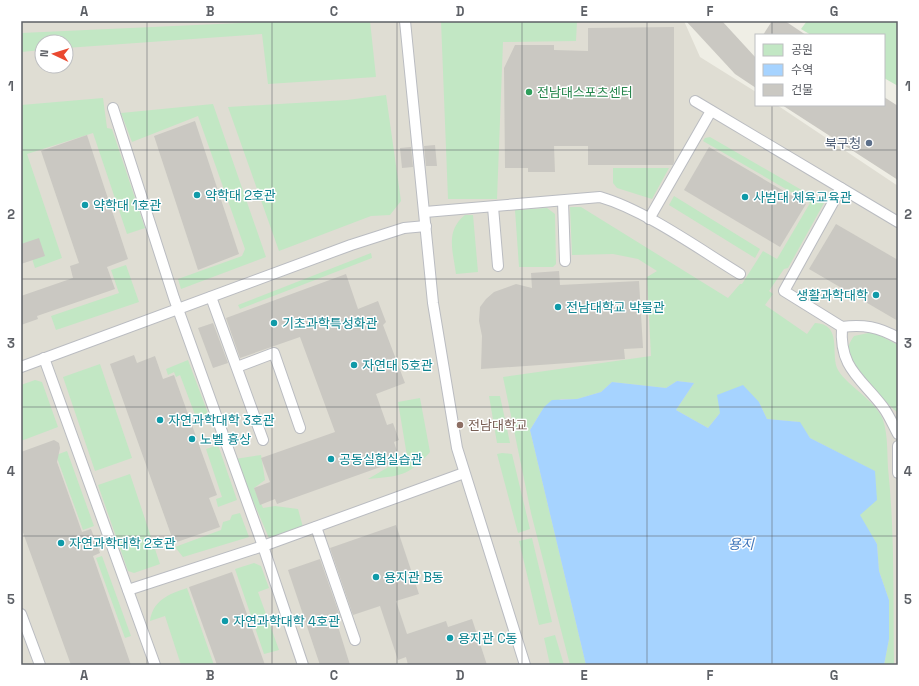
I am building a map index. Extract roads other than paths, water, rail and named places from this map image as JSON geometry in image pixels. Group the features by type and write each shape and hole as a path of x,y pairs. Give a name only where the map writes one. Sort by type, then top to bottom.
{"lane":[{"path":"405,21 438,335 457,448 525,665"},
{"path":"695,101 898,222"},
{"path":"113,108 177,308 263,546 303,665"},
{"path":"649,219 711,111"},
{"path":"841,188 784,290 842,327 859,325 884,330 898,338"},
{"path":"425,212 600,197 614,201 649,219 740,274"},
{"path":"563,201 565,261"},
{"path":"493,207 498,266"},
{"path":"21,367 177,308 211,297 351,245 404,228 426,226"},
{"path":"211,297 263,440"},
{"path":"842,327 842,350 848,366 884,408 898,434"},
{"path":"236,367 274,353 300,428"},
{"path":"44,358 155,665"},
{"path":"898,446 898,472"},
{"path":"128,590 263,546 464,473"},
{"path":"316,527 328,553 355,640"},
{"path":"21,614 40,665"}],"water":[{"name":"용지","path":"677,381 694,383 676,410 708,428 720,413 717,395 743,385 759,402 767,419 800,422 810,438 875,471 877,500 860,515 877,544 879,571 889,600 889,639 884,665 586,665 530,430 544,407 552,400 577,399 601,392 612,382 666,388"}],"place":[{"name":"전남대스포츠센터","path":"529,92"},
{"name":"북구청","path":"869,143"},
{"name":"약학대 2호관","path":"197,195"},
{"name":"사범대 체육교육관","path":"745,197"},
{"name":"약학대 1호관","path":"85,205"},
{"name":"생활과학대학","path":"876,295"},
{"name":"전남대학교 박물관","path":"558,307"},
{"name":"기초과학특성화관","path":"274,323"},
{"name":"자연대 5호관","path":"354,365"},
{"name":"자연과학대학 3호관","path":"160,420"},
{"name":"전남대학교","path":"460,425"},
{"name":"노벨 흉상","path":"192,439"},
{"name":"공동실험실습관","path":"331,459"},
{"name":"자연과학대학 2호관","path":"61,543"},
{"name":"용지관 B동","path":"376,577"},
{"name":"자연과학대학 4호관","path":"225,621"},
{"name":"용지관 C동","path":"450,638"}]}
